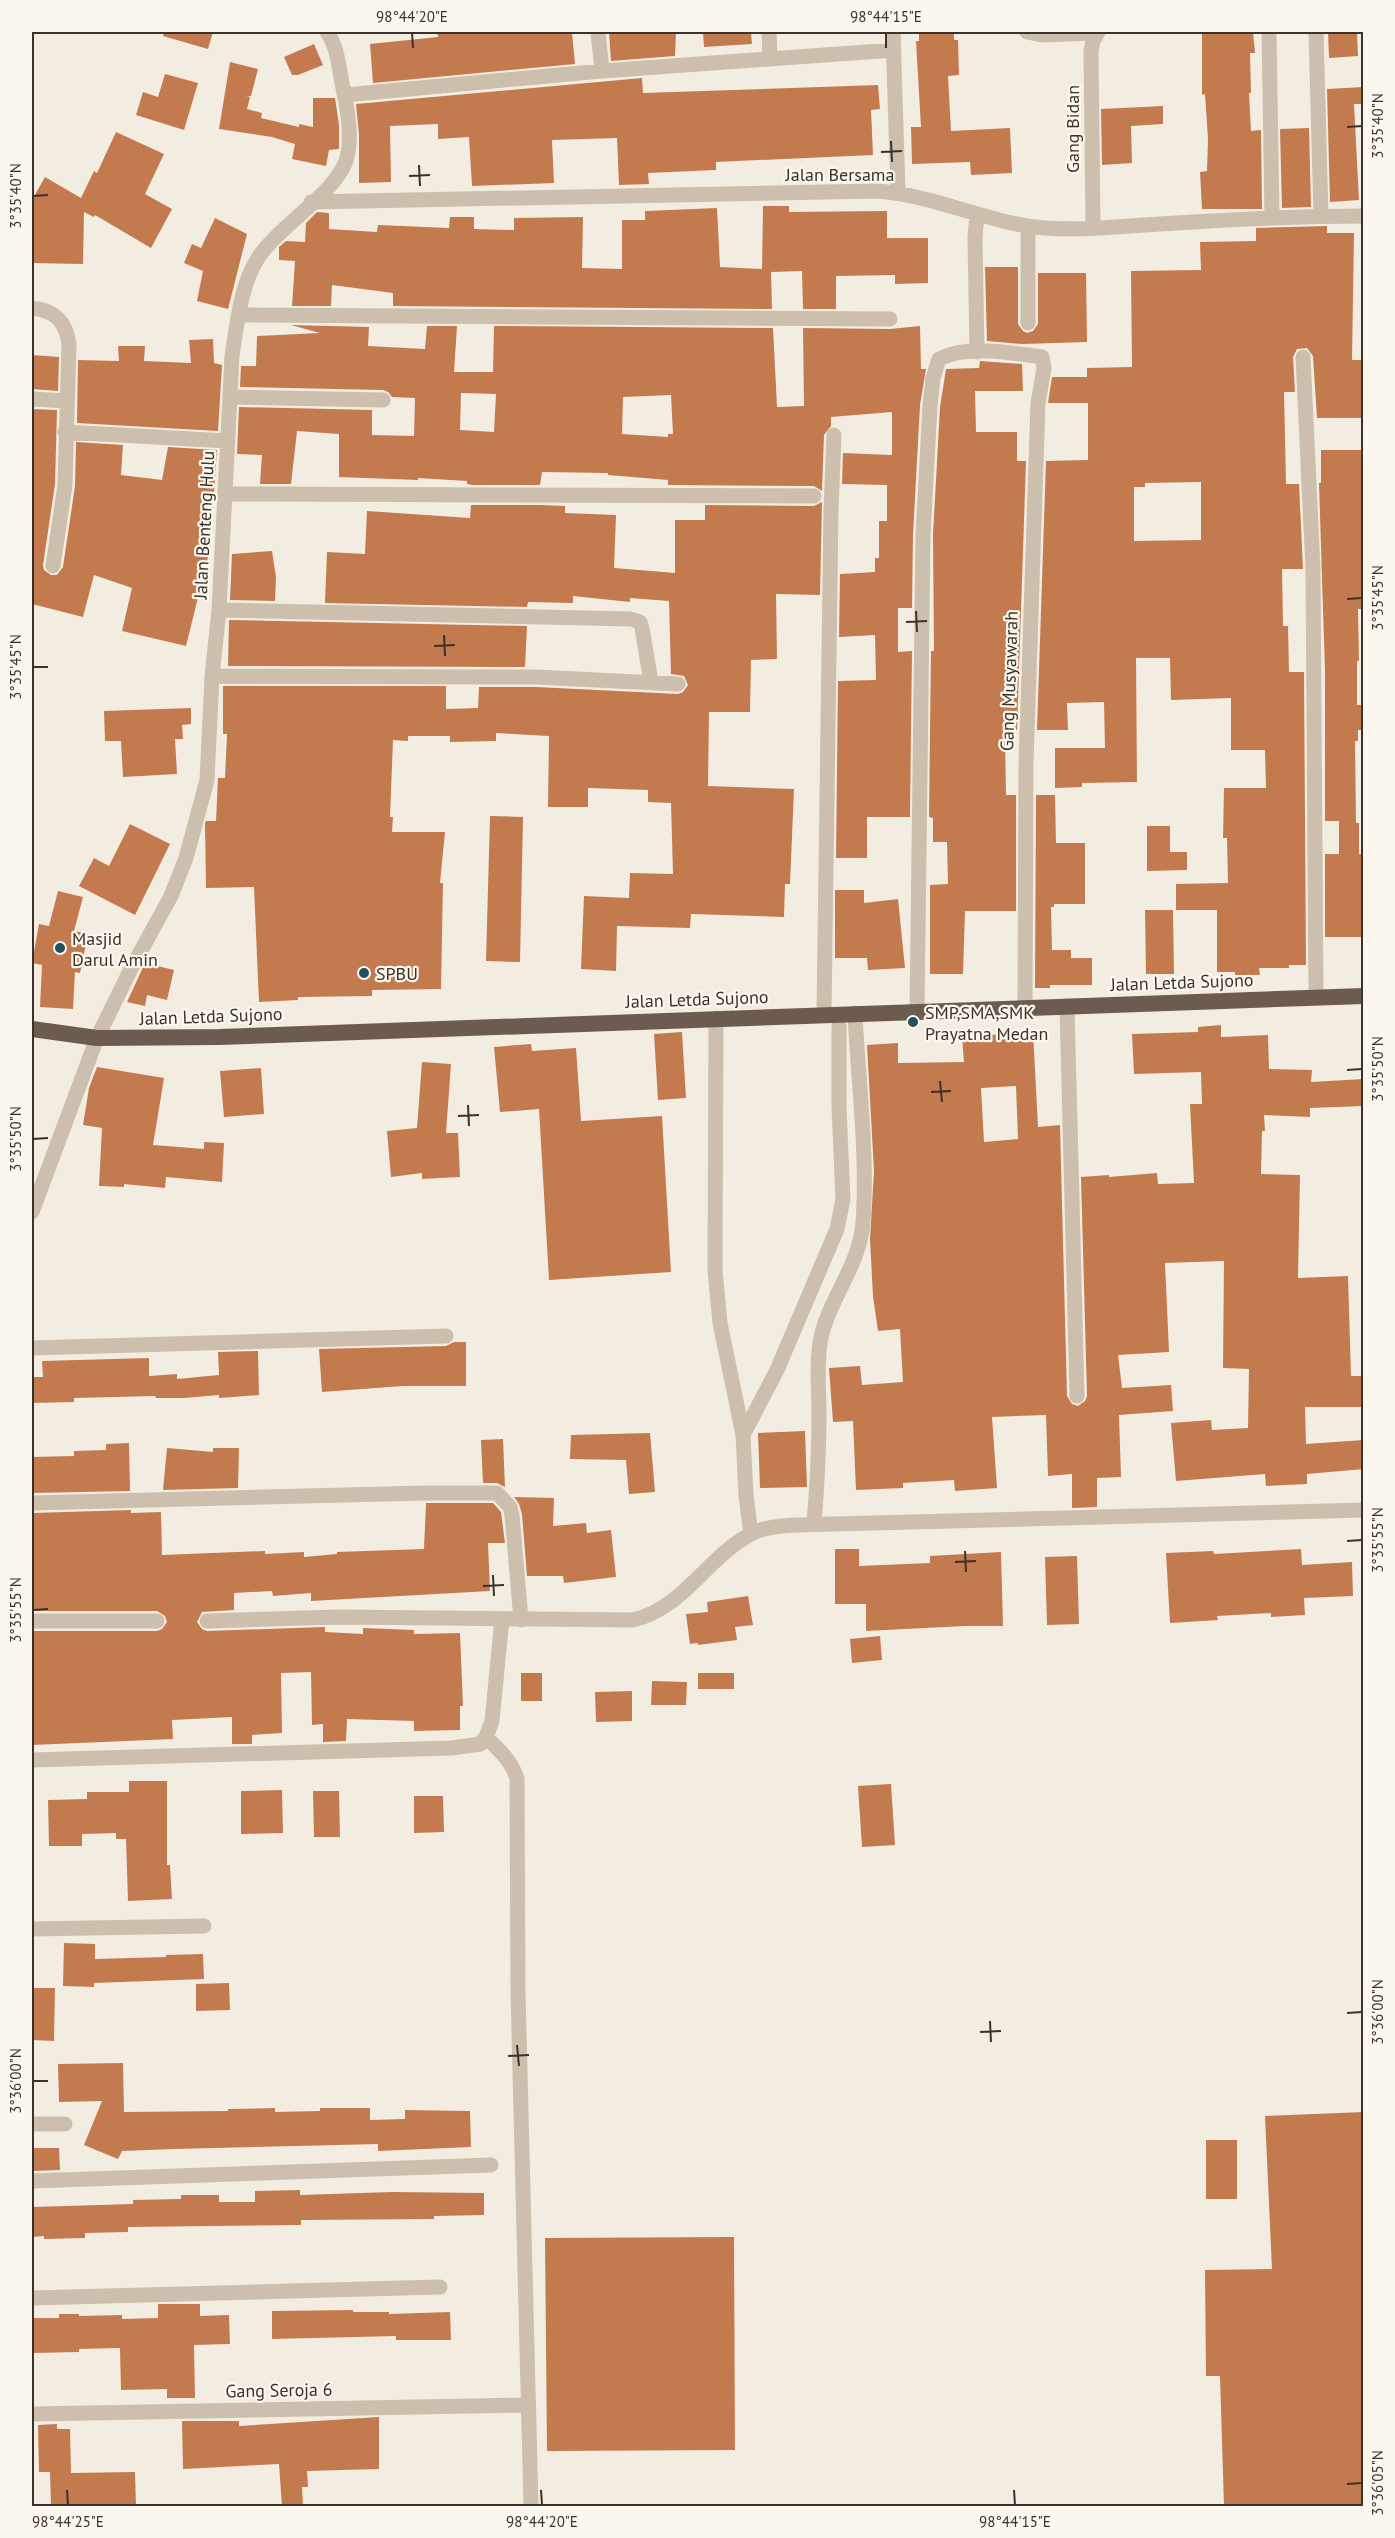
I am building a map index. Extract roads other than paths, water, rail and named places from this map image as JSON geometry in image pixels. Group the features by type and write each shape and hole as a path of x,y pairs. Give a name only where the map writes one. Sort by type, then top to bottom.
{"highway":[{"name":"Jalan Letda Sujono","path":"36,1030 97,1038 219,1036 1364,996"}],"street":[{"name":"Jalan Benteng Hulu","path":"32,1212 97,1038 171,896 186,858 207,780 212,676 219,610 232,356 239,315 248,282 259,256 279,232 341,171 347,158 345,95 334,46 327,32"},
{"path":"598,32 602,71"},
{"path":"769,32 770,58"},
{"path":"893,32 898,192"},
{"path":"1027,32 1042,35 1097,32"},
{"name":"Gang Bidan","path":"1092,228 1091,51 1097,32"},
{"path":"1269,32 1272,217"},
{"path":"1316,32 1321,216"},
{"path":"345,95 602,71 894,50"},
{"name":"Jalan Bersama","path":"311,202 898,192 1028,226 1092,228 1272,217 1364,216"},
{"path":"917,1011 923,535 930,406 933,378 939,358 953,351 977,352 975,237 977,214"},
{"path":"1028,226 1028,323"},
{"path":"32,308 42,309 59,317 66,330 69,344 63,505 53,567"},
{"path":"239,315 890,319"},
{"name":"Gang Musyawarah","path":"977,352 994,351 1042,357 1044,368 1038,403 1026,764 1025,1007"},
{"path":"1303,357 1313,569 1316,998"},
{"path":"230,397 383,400"},
{"path":"32,399 66,400"},
{"path":"65,432 227,441"},
{"path":"824,1014 830,532 834,435"},
{"path":"225,494 814,496"},
{"path":"219,610 631,619 640,622 642,628 651,682"},
{"path":"212,676 536,677 678,684"},
{"path":"1067,1006 1077,1396"},
{"path":"814,1524 819,1455 818,1362 821,1337 860,1248 863,1224 864,1189 855,1013"},
{"path":"716,1018 715,1270 720,1323 742,1435 746,1495 752,1534"},
{"path":"742,1435 777,1370 837,1229 843,1199 839,1108 839,1026"},
{"path":"32,1348 447,1335"},
{"path":"32,1503 497,1493 510,1507 512,1515 521,1620"},
{"path":"207,1621 339,1617 618,1621 645,1617 675,1600 722,1557 752,1534 778,1527 814,1524 1364,1510"},
{"path":"32,1760 452,1748 480,1744 486,1737 492,1721 502,1619"},
{"path":"32,1621 157,1621"},
{"path":"486,1737 505,1756 518,1779 518,1993 531,2506"},
{"path":"32,1929 204,1926"},
{"path":"32,2124 65,2124"},
{"path":"32,2181 491,2165"},
{"path":"32,2298 440,2287"},
{"name":"Gang Seroja 6","path":"32,2414 527,2405"}],"place":[{"name":"Masjid Darul Amin","path":"60,948"},
{"name":"SPBU","path":"364,973"},
{"name":"SMP,SMA,SMK Prayatna Medan","path":"913,1022"}]}
